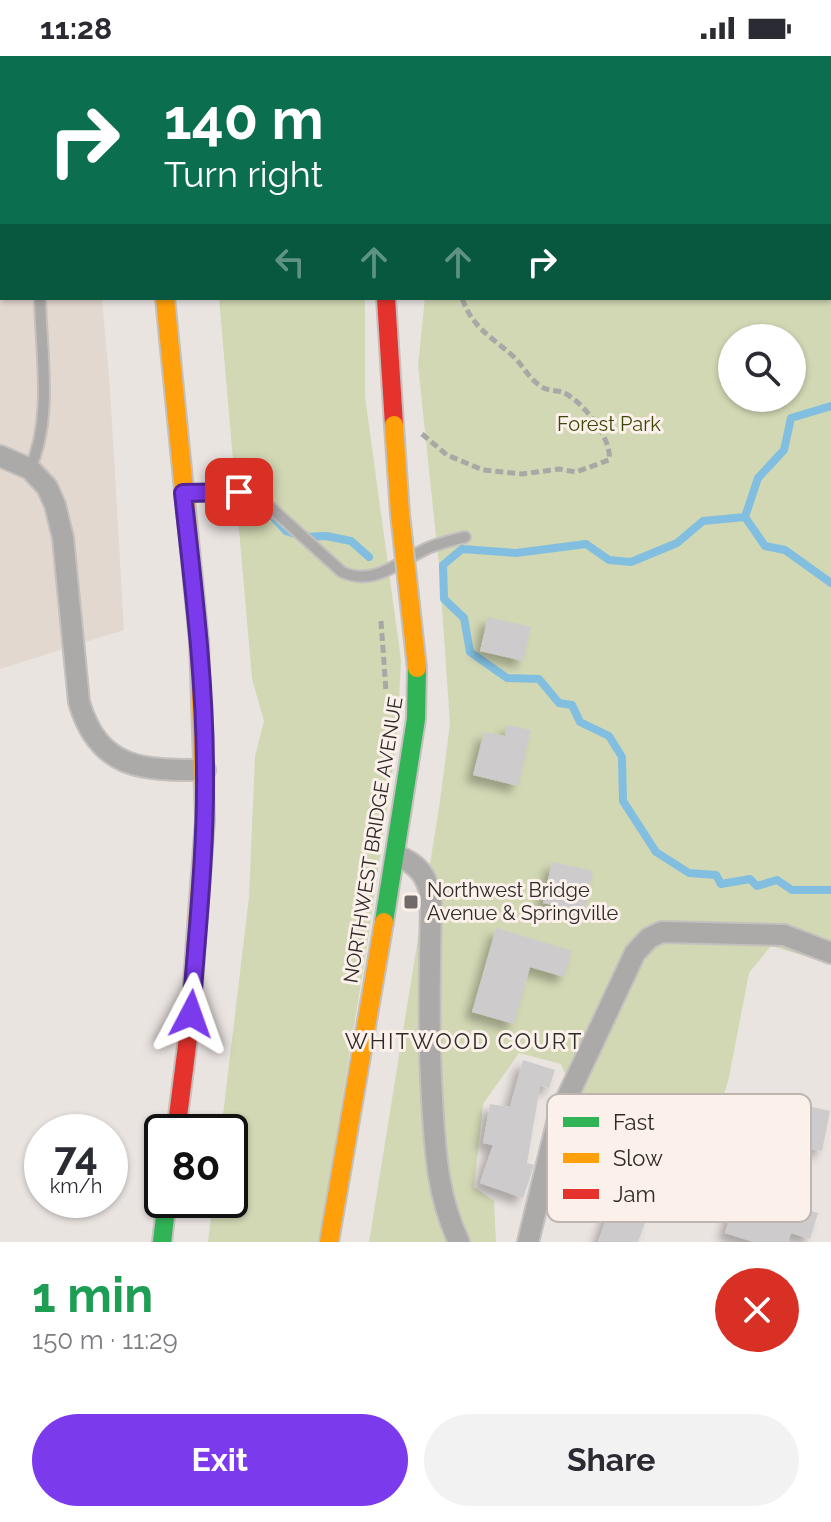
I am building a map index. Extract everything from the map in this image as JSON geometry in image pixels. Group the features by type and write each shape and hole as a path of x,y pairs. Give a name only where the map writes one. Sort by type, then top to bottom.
{"main road":[{"path":"165,300 199,641 205,770 205,820 191,1014 178,1114"},
{"name":"NORTHWEST BRIDGE AVENUE","path":"329,1242 396,855 416,719 417,668 400,514 386,300"},
{"path":"162,1242 165,1218"}],"street":[{"path":"0,456 30,469 47,487 55,505 63,538 79,702 85,723 106,751 138,768 205,770"},
{"path":"396,855 416,865 429,886 428,1037 435,1159 442,1197 459,1242"},
{"path":"569,1094 635,953 649,938 662,932 784,935 831,953"},
{"path":"528,1242 547,1164"}],"lane":[{"path":"30,469 39,448 43,425 40,300"},
{"path":"183,493 239,492 259,497 342,572 363,578 376,576 427,549 465,537"}],"path":[{"path":"414,425 431,444 447,455 483,470 522,474 559,469 576,472 609,460 611,452 596,420 563,393 551,392 539,385 515,358 469,318 463,300"},
{"path":"380,606 386,700"}],"shaded area":[{"path":"0,300 102,300 124,630 0,669"}],"green space":[{"path":"219,300 365,300 365,396 401,660 397,740 319,1242 208,1242 211,1218 248,1218 248,1114 223,1114 249,897 255,756 264,721 252,679"},
{"name":"Forest Park","path":"425,300 831,300 831,964 771,946 749,973 724,1094 574,1094 561,1064 519,1053 483,1104 474,1187 494,1201 496,1242 369,1242 450,724 439,565 418,365"}],"building":[{"path":"488,617 531,627 523,661 480,651"},
{"path":"507,725 531,730 518,786 473,775 484,732 505,736"},
{"path":"552,862 593,871 584,912 543,903"},
{"path":"496,928 572,951 564,977 530,967 514,1024 472,1012"},
{"path":"523,1060 555,1070 549,1088 540,1086 527,1163 534,1165 523,1198 480,1183 493,1145 483,1143 490,1104 510,1107"},
{"path":"811,1107 830,1111 822,1151 811,1149"},
{"path":"811,1211 818,1213 810,1239 791,1233 788,1242 754,1242 725,1233 728,1222 811,1222"},
{"path":"605,1222 645,1222 638,1242 598,1242"}],"waterway":[{"path":"745,517 758,478 784,450 791,418 831,406"},
{"path":"264,507 286,531 304,537 326,536 351,541 369,557"},
{"path":"745,517 703,521 677,543 631,562 609,560 586,544 516,553 462,549 443,565 444,599 464,618 470,652 507,678 539,679 559,703 572,705 580,722 609,736 622,757 623,801 656,852 689,873 716,875 721,884 750,879 757,886 777,880 792,890 831,890"},
{"path":"745,517 765,546 785,550 831,583"}],"traffic: fast":[{"path":"384,922 416,719 417,668"},
{"path":"162,1242 165,1218"}],"traffic: slow":[{"path":"165,300 199,641 205,820 196,940"},
{"path":"394,425 400,514 417,668"},
{"path":"329,1242 384,922"}],"traffic: jam":[{"path":"386,300 394,425"},
{"path":"178,1114 191,1014 196,940"}],"place":[{"name":"Northwest Bridge Avenue & Springville","path":"411,902"}],"district":[{"name":"WHITWOOD COURT","path":"464,1041"}],"route":[{"path":"191,1014 205,820 205,770 199,641 183,493 239,492"}]}
